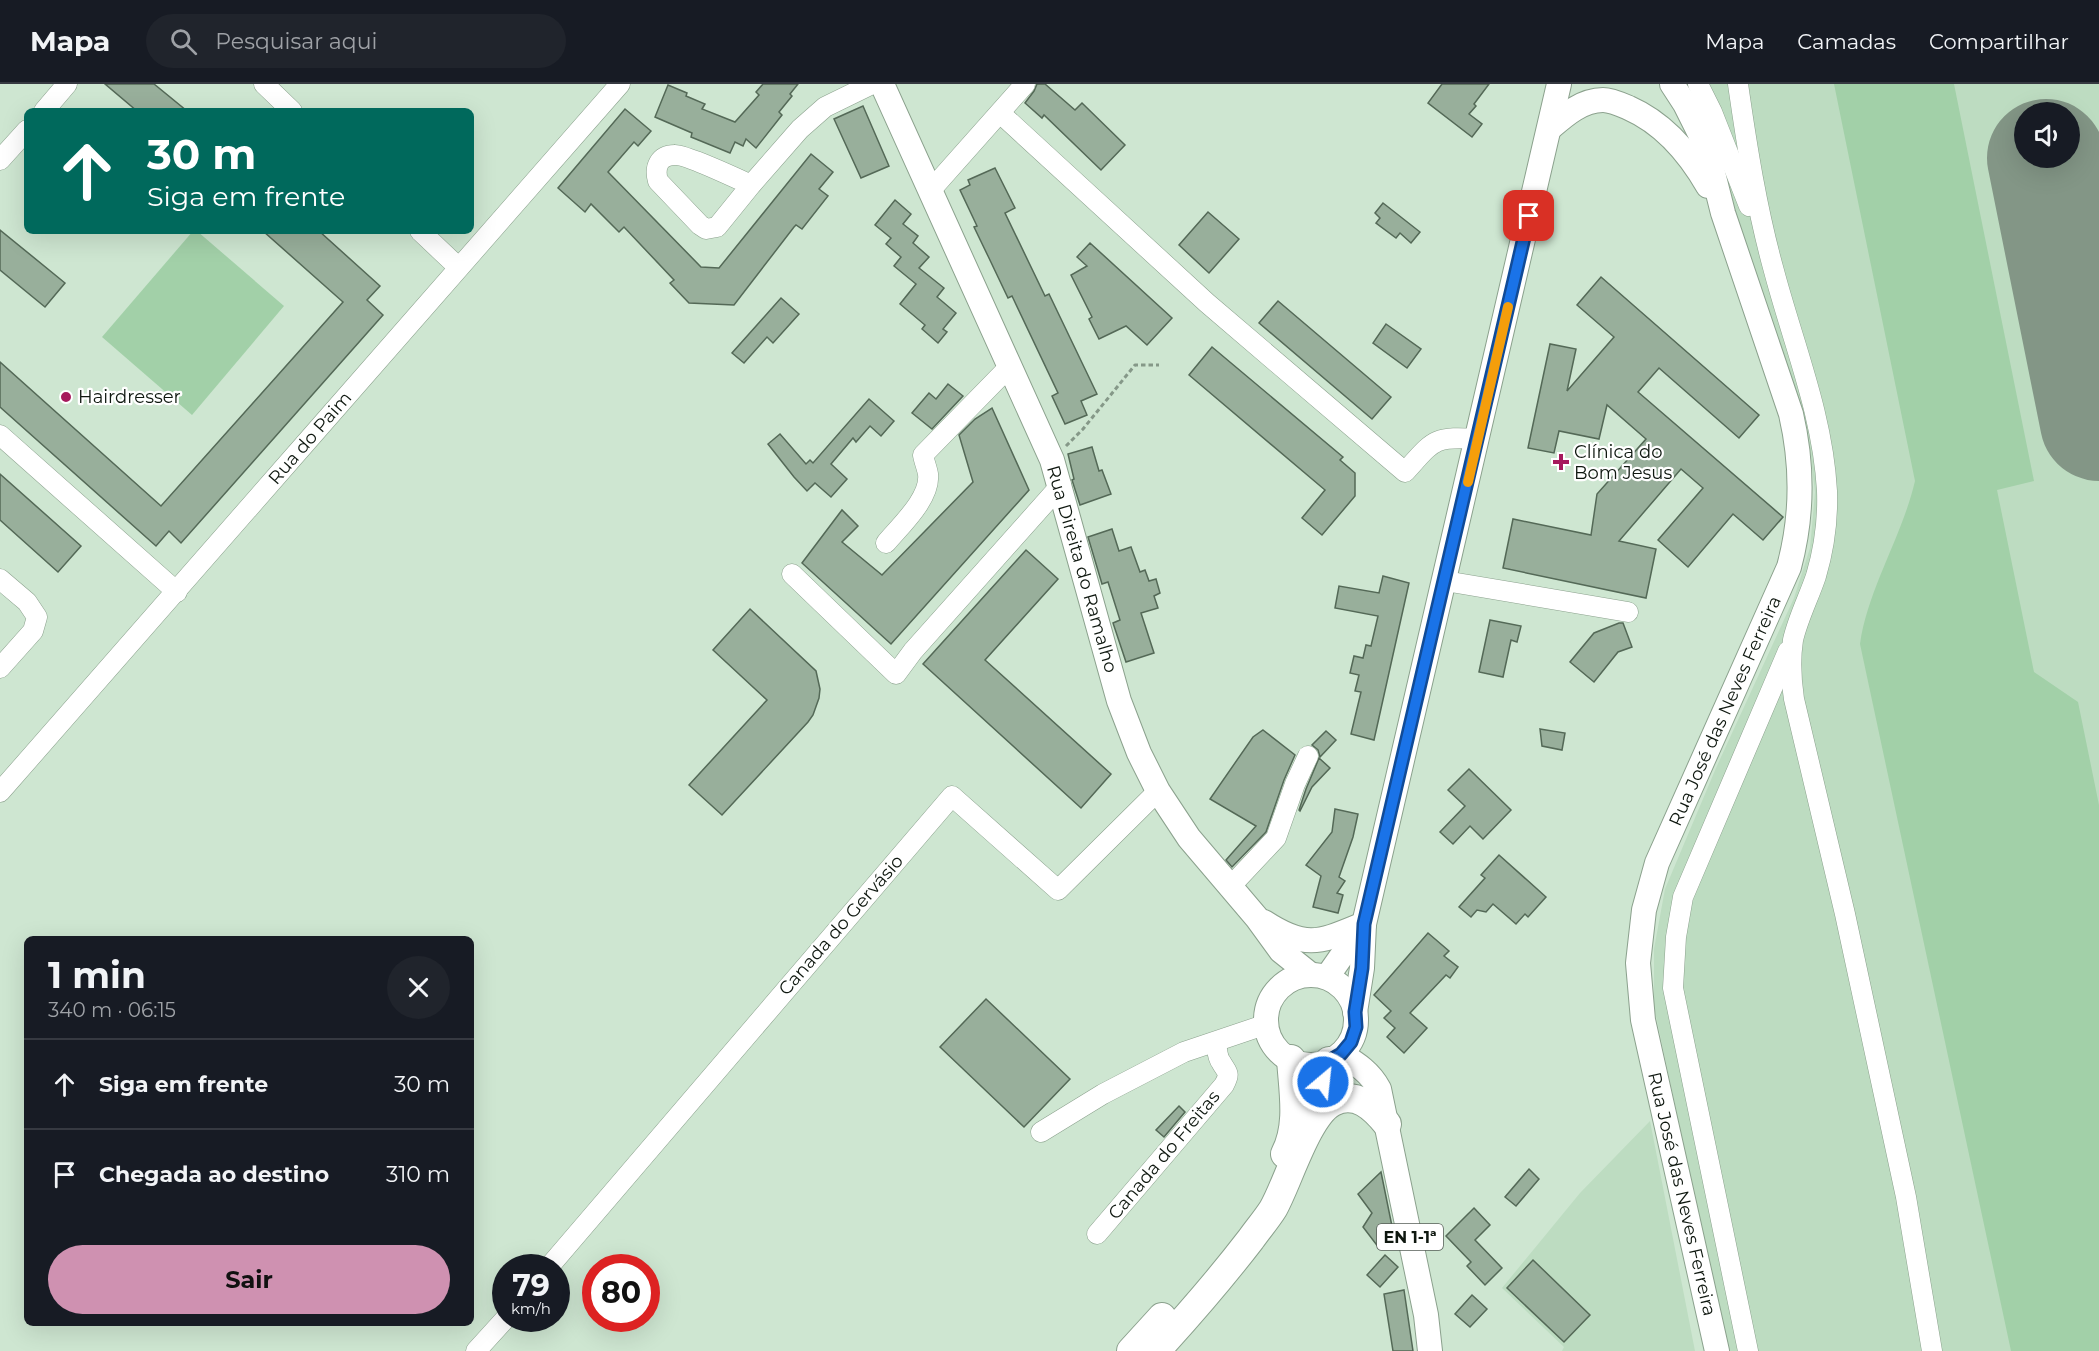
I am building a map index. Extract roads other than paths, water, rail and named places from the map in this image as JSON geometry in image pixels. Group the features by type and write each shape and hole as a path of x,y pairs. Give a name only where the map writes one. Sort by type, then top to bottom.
{"highway":[{"path":"1156,1351 1207,1295 1273,1209 1303,1144 1335,1057"},
{"path":"1131,1351 1201,1274 1263,1200 1291,1142 1295,1113 1291,1059"},
{"path":"1303,1144 1322,1111 1341,1099 1353,1099 1369,1105 1387,1124"}],"main road":[{"name":"Rua Direita do Ramalho","path":"882,84 1053,460 1119,701 1139,753 1158,791 1189,838 1281,951 1319,976"},
{"path":"1355,1012 1350,997 1340,985 1319,976 1290,980 1274,994 1268,1009 1267,1024 1271,1038 1279,1051 1291,1059 1310,1064 1335,1057 1351,1042 1356,1027 1355,1012 1362,968 1364,924 1560,84"},
{"name":"Rua José das Neves Ferreira","path":"1672,84 1700,134 1712,168 1723,213 1791,414 1798,442 1801,473 1800,515 1789,567 1657,863 1644,910 1638,963 1643,1020 1717,1351"},
{"path":"1550,128 1568,112 1583,104 1603,100 1622,104 1661,127 1683,149 1698,169 1723,213"},
{"path":"1274,994 1263,927 1294,939 1308,941 1328,939 1364,924"},
{"path":"1319,976 1364,924"},
{"name":"EN 1-1ª","path":"1335,1057 1361,1066 1373,1078 1379,1089 1426,1315 1430,1351"}],"street":[{"path":"47,108 67,84"},
{"path":"264,84 289,108"},
{"name":"Rua do Paim","path":"0,792 620,84"},
{"path":"751,185 677,154 663,157 656,173 658,181 700,225 706,229 717,227 800,129 825,107 872,84"},
{"path":"930,191 1025,84"},
{"path":"1698,84 1716,122 1773,269"},
{"path":"1738,84 1752,178 1773,269 1812,402 1823,454 1827,492 1826,521 1816,575 1794,638 1683,897 1676,937 1673,988 1748,1351"},
{"path":"1000,113 1207,303 1405,471 1431,444 1442,439 1478,439"},
{"path":"0,160 24,133"},
{"path":"423,234 458,267"},
{"path":"886,543 918,505 923,494 928,482 928,474 923,455 1010,366"},
{"path":"0,435 177,592"},
{"path":"792,574 896,674 913,651 1061,485"},
{"path":"0,579 27,602 37,617 33,631 0,668"},
{"path":"1444,581 1628,612"},
{"path":"1794,638 1791,663 1794,699 1845,914 1904,1186 1932,1351"},
{"path":"1230,887 1276,838 1295,784 1308,756"},
{"name":"Canada do Gervásio","path":"560,1254 952,796 1058,890 1158,791"},
{"path":"1041,1132 1103,1094 1174,1057 1267,1024"},
{"name":"Canada do Freitas","path":"1097,1234 1224,1085 1228,1077 1228,1069 1220,1062 1216,1042"},
{"path":"476,1351 493,1332"}],"place":[{"name":"Hairdresser","path":"66,397"},
{"name":"Clínica do Bom Jesus","path":"1561,462"}]}
